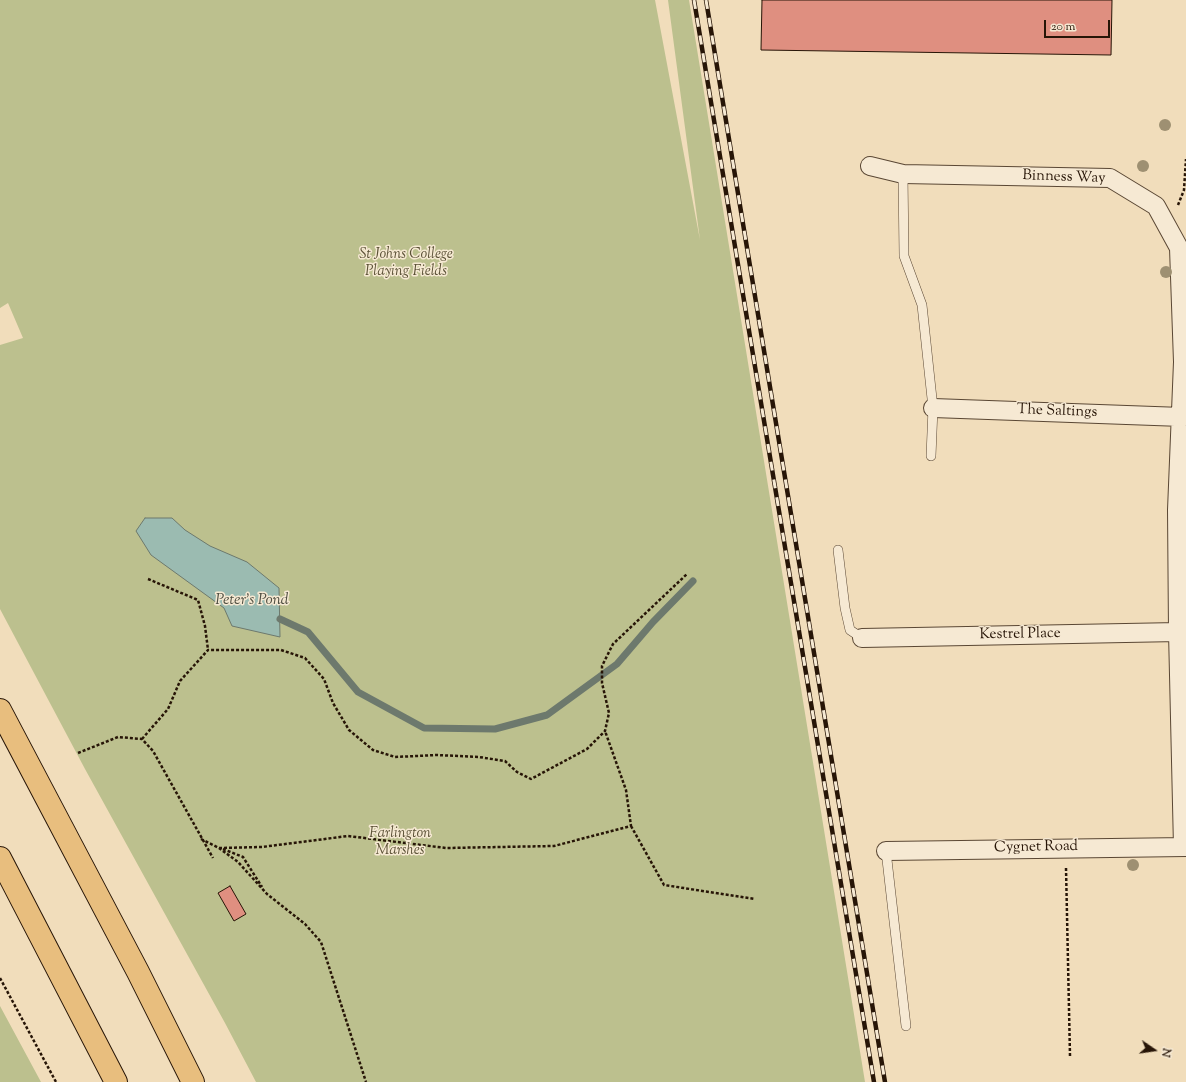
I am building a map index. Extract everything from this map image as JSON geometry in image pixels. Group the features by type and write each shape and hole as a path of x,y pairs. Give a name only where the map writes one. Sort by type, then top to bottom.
{"highway":[{"path":"0,710 138,972 193,1082"},
{"path":"0,858 116,1082"}],"street":[{"name":"Binness Way","path":"870,166 903,174 1110,178 1156,206 1179,248 1184,362 1182,416 1182,510 1178,632 1185,847"},
{"name":"The Saltings","path":"933,408 1182,416"},
{"name":"Kestrel Place","path":"862,638 1178,632"},
{"name":"Cygnet Road","path":"886,851 1065,847 1185,847"}],"lane":[{"path":"903,174 904,256 922,305 933,408 931,456"},
{"path":"838,550 848,623 850,630 862,638"},
{"path":"886,851 906,1026"}],"path":[{"path":"1168,228 1184,190 1186,159"},
{"path":"142,740 168,709 180,681 208,650 281,650 305,658 324,679 333,703 349,730 372,750 395,757 437,755 479,757 504,761 517,772 531,779 587,749 604,731 609,713 602,683 602,666 613,644 687,574"},
{"path":"148,579 198,600 205,626 208,650"},
{"path":"604,731 626,790 631,826 664,885 755,899"},
{"path":"78,753 118,737 142,740 153,751 213,858"},
{"path":"219,848 262,847 348,836 446,848 554,846 631,826"},
{"path":"201,839 243,857 267,894"},
{"path":"1065,847 1070,1056"},
{"path":"219,848 238,862 267,894 305,924 321,942 366,1082"},
{"path":"0,978 56,1082"}],"green space":[{"path":"0,0 655,0 700,240 668,0 689,0 865,1082 256,1082 85,769 0,609 0,345 23,338 8,303 0,308"},
{"path":"0,1006 41,1082 0,1082"}],"water":[{"name":"Peter's Pond","path":"145,518 172,518 185,530 210,546 247,562 279,588 280,637 232,626 224,608 151,555 136,531"}],"building":[{"path":"762,0 1112,0 1111,55 761,50"},
{"path":"230,886 246,914 234,921 218,893"}],"waterway":[{"path":"280,619 308,632 358,692 424,728 495,729 547,715 617,664 653,622 693,581"}],"railway":[{"path":"694,0 874,1082"},
{"path":"706,0 885,1082"}],"park label":[{"name":"St Johns College Playing Fields","path":"406,264"},
{"name":"Farlington Marshes","path":"400,842"}]}
